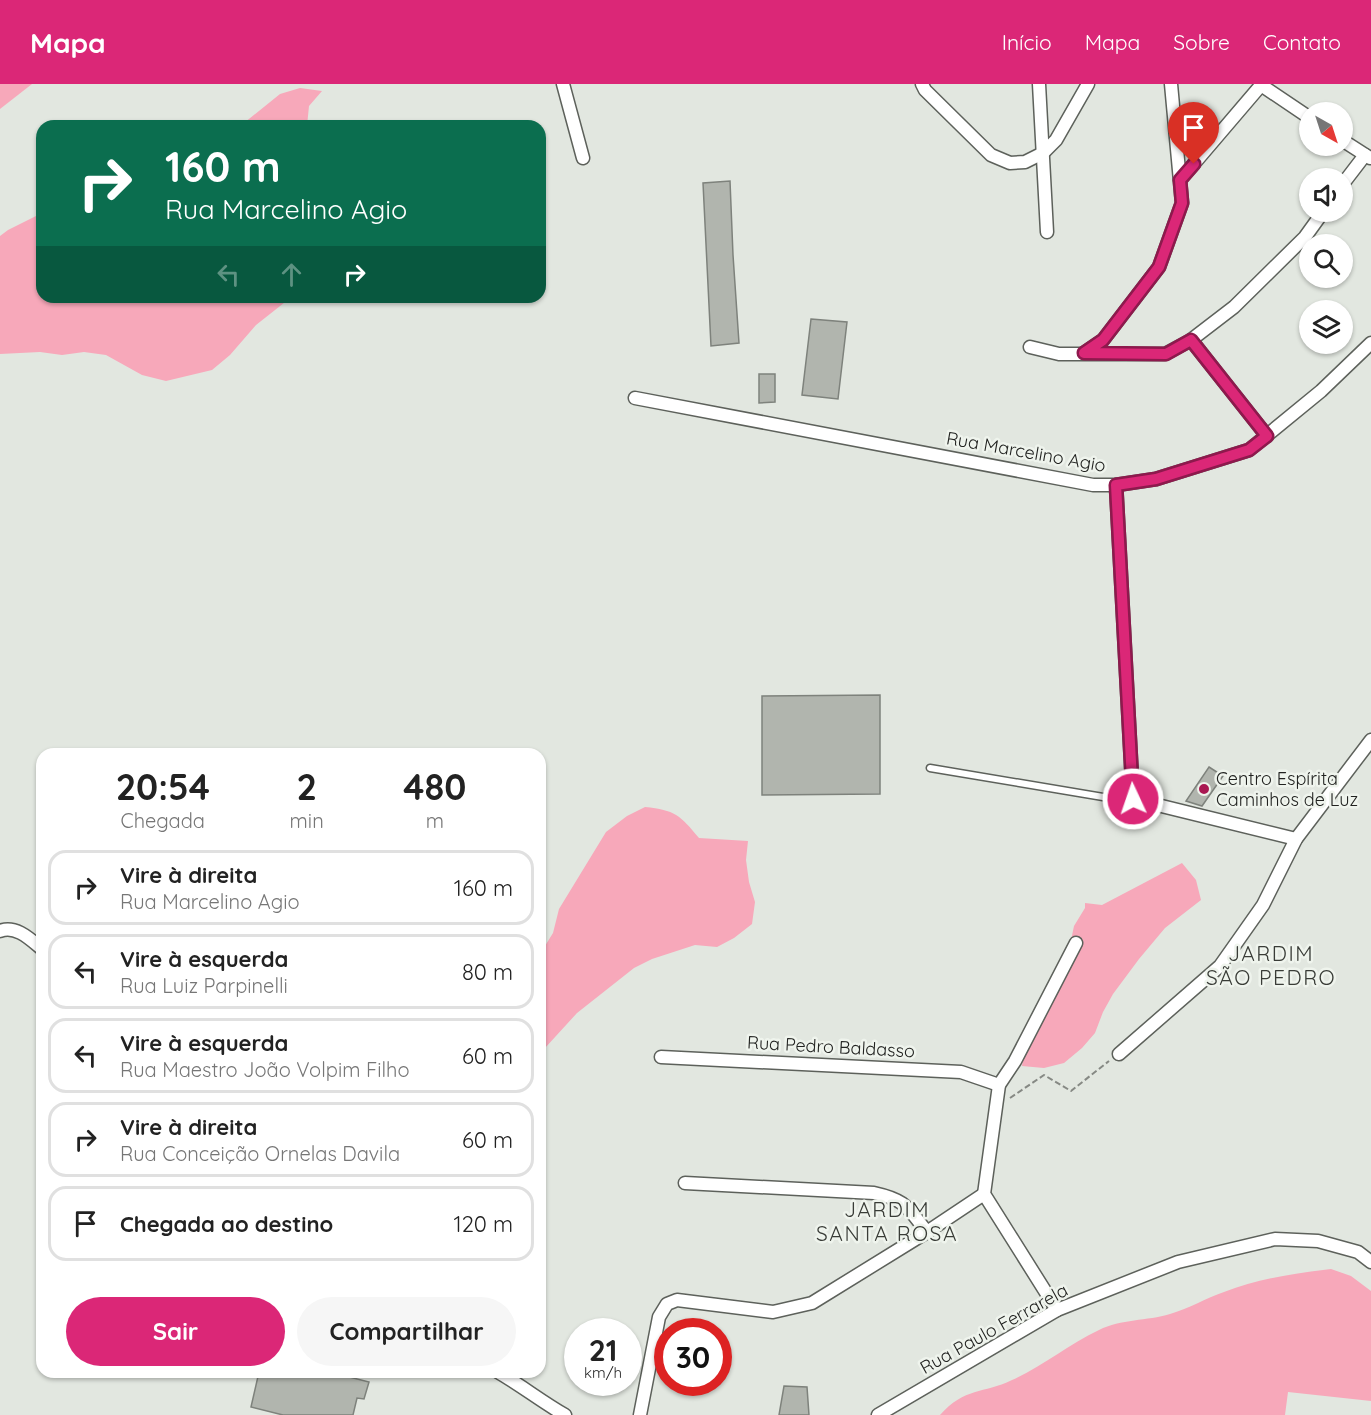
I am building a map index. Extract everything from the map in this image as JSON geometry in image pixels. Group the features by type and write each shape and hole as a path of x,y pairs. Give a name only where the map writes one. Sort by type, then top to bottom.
{"street":[{"path":"563,84 583,158"},
{"path":"922,84 925,90 991,154 1010,163 1025,162 1043,153 1056,140 1088,84"},
{"path":"1039,84 1047,232"},
{"path":"1084,353 1103,340 1159,267 1182,203 1171,84"},
{"path":"1180,180 1261,85 1299,111"},
{"path":"1353,147 1368,157 1353,173"},
{"path":"1030,347 1059,354 1166,354 1191,340 1234,307 1305,237 1316,222"},
{"path":"1191,340 1267,436"},
{"name":"Rua Marcelino Agio","path":"635,398 1093,485 1116,485 1156,479 1249,450 1322,391 1371,343"},
{"path":"1116,485 1133,799 1296,839"},
{"path":"1119,1054 1220,966 1263,905 1296,839 1371,740"},
{"path":"1357,758 1371,760"},
{"path":"0,931 7,928 24,934 36,943"},
{"path":"1058,1310 984,1194 999,1084 1015,1061 1076,943"},
{"name":"Rua Pedro Baldasso","path":"660,1057 961,1072 999,1084"},
{"path":"685,1183 874,1193 895,1197 906,1205 927,1232"},
{"path":"640,1415 659,1317 667,1304 677,1300 773,1312 812,1304 984,1194"},
{"name":"Rua Paulo Ferrarela","path":"878,1415 1058,1310 1178,1262 1275,1239 1318,1241 1358,1252 1371,1262"},
{"path":"508,1378 544,1404 565,1415"}],"lane":[{"path":"930,768 1109,798 1133,799"}],"path":[{"path":"996,1107 1044,1075 1071,1091 1119,1054"}],"shaded area":[{"path":"0,84 32,84 0,109"},
{"path":"300,88 322,91 309,106 308,120 248,120 280,94"},
{"path":"36,216 36,303 284,303 256,325 230,355 212,370 166,381 142,375 106,355 84,352 62,355 40,352 0,354 0,236"},
{"path":"645,807 663,810 676,815 699,838 748,841 746,860 755,902 752,924 734,938 717,947 695,945 652,959 634,968 577,1013 546,1047 546,944 553,933 559,909 606,832 627,816"},
{"path":"1182,863 1196,880 1201,900 1165,928 1139,959 1113,994 1095,1033 1082,1048 1064,1063 1044,1068 1022,1066 1025,1044 1069,950 1074,926 1085,908 1085,903 1102,905"},
{"path":"1331,1269 1351,1276 1371,1291 1371,1401 1288,1392 1285,1415 940,1415 966,1395 1002,1384 1023,1374 1107,1326 1170,1314 1237,1287 1263,1280"}],"building":[{"path":"730,181 739,343 711,346 703,183"},
{"path":"811,319 847,322 838,399 802,395"},
{"path":"759,374 775,374 775,402 759,403"},
{"path":"880,695 880,794 762,795 762,696"},
{"name":"Centro Espírita Caminhos de Luz","path":"1209,767 1223,776 1202,806 1186,801"},
{"path":"258,1378 353,1378 369,1382 364,1399 357,1398 353,1415 283,1415 251,1407"},
{"path":"784,1386 807,1387 809,1415 779,1415"}],"place":[{"name":"Centro Espírita Caminhos de Luz","path":"1204,789"}],"district":[{"name":"JARDIM SÃO PEDRO","path":"1271,966"},
{"name":"JARDIM SANTA ROSA","path":"887,1222"}],"route":[{"path":"1133,799 1116,485 1156,479 1249,450 1267,436 1191,340 1166,354 1084,353 1103,340 1159,267 1182,203 1180,180 1194,164"}]}
